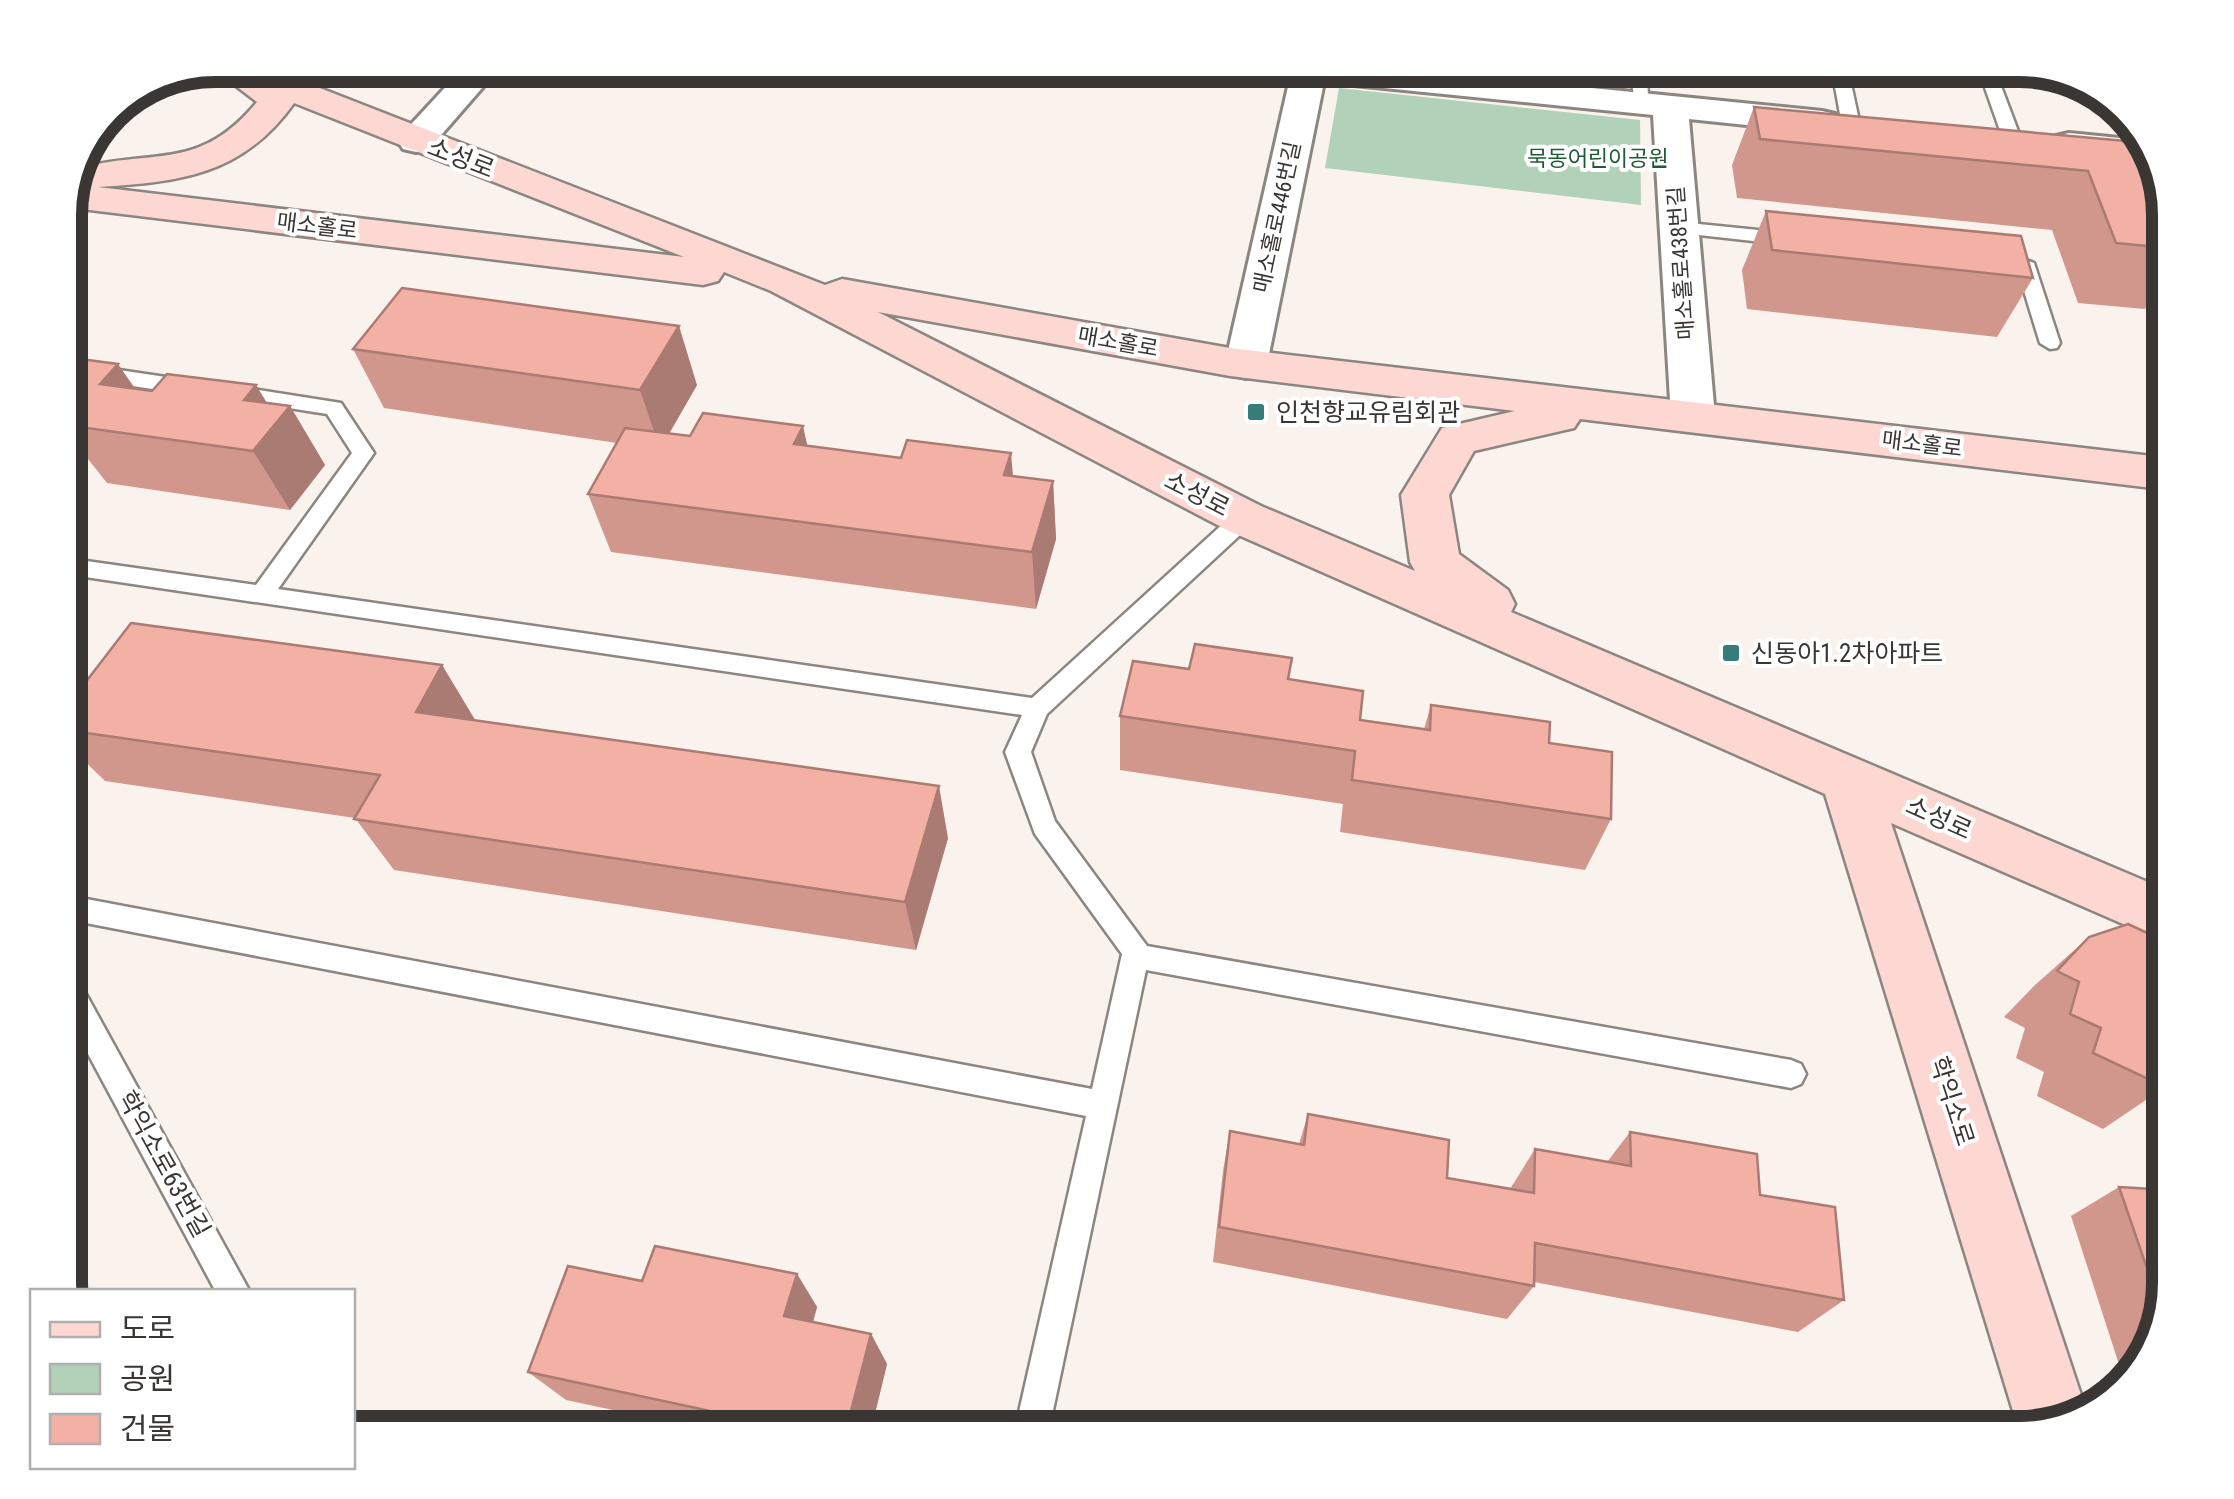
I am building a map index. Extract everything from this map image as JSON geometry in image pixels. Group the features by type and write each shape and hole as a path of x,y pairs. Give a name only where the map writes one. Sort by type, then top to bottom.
{"main road":[{"path":"89,176 160,172 230,151 259,127 277,101 255,83"},
{"name":"소성로","path":"273,83 786,282 1244,518 2152,911"},
{"name":"매소홀로","path":"84,198 786,282 1246,364 2152,472"},
{"path":"1547,649 1436,562 1425,494 1458,439 1532,420 1622,409"},
{"name":"학익소로","path":"1848,778 2050,1413"}],"street":[{"path":"416,141 469,83"},
{"name":"매소홀로446번길","path":"1246,364 1307,83"},
{"path":"1443,83 1869,126"},
{"name":"매소홀로438번길","path":"1656,107 1678,228 1693,418"},
{"path":"1994,138 2135,150"}],"lane":[{"name":"매소홀로438번길","path":"1646,83 1656,107"},
{"path":"1848,83 1869,126"},
{"path":"1987,83 1994,138"},
{"path":"1678,228 1813,242"},
{"path":"1986,259 2025,263 2050,342"},
{"path":"83,372 334,408 363,452 261,595"},
{"path":"1244,518 1037,708 1018,752 1044,826 1136,956 1791,1074"},
{"path":"83,569 1037,708"},
{"path":"83,910 1103,1105"},
{"path":"1035,1416 1136,956"},
{"name":"학익소로63번길","path":"83,1016 232,1289"}],"green space":[{"name":"묵동어린이공원","path":"1339,88 1640,120 1641,205 1325,168"}],"building":[{"path":"1754,107 2128,141 2147,181 2152,246 2116,243 2088,171 1760,139"},
{"path":"1766,211 2021,236 2033,278 1772,250"},
{"path":"402,288 679,326 640,390 353,349"},
{"path":"83,359 118,364 100,384 152,391 167,374 256,385 244,400 290,406 253,451 83,427"},
{"path":"703,413 803,426 794,444 901,458 907,440 1011,453 1004,475 1053,481 1032,552 588,494 625,428 690,436"},
{"path":"131,623 442,665 416,712 939,786 905,902 354,819 380,775 83,733 83,686"},
{"path":"1195,644 1292,658 1288,679 1363,691 1360,720 1430,730 1431,705 1550,722 1549,743 1612,752 1611,819 1352,780 1355,751 1120,716 1133,661 1189,669"},
{"path":"2128,924 2152,935 2152,1081 2093,1053 2101,1028 2070,1014 2079,982 2057,971 2089,937"},
{"path":"1308,1114 1449,1140 1447,1178 1534,1193 1535,1149 1631,1166 1630,1132 1757,1154 1760,1195 1835,1207 1844,1300 1535,1243 1534,1286 1219,1227 1230,1131 1304,1145"},
{"path":"2119,1187 2152,1189 2152,1283"},
{"path":"655,1246 797,1274 784,1316 871,1334 850,1416 734,1416 528,1372 568,1266 642,1281"}],"place":[{"name":"인천향교유림회관","path":"1256,412"},
{"name":"신동아1.2차아파트","path":"1731,653"}]}
